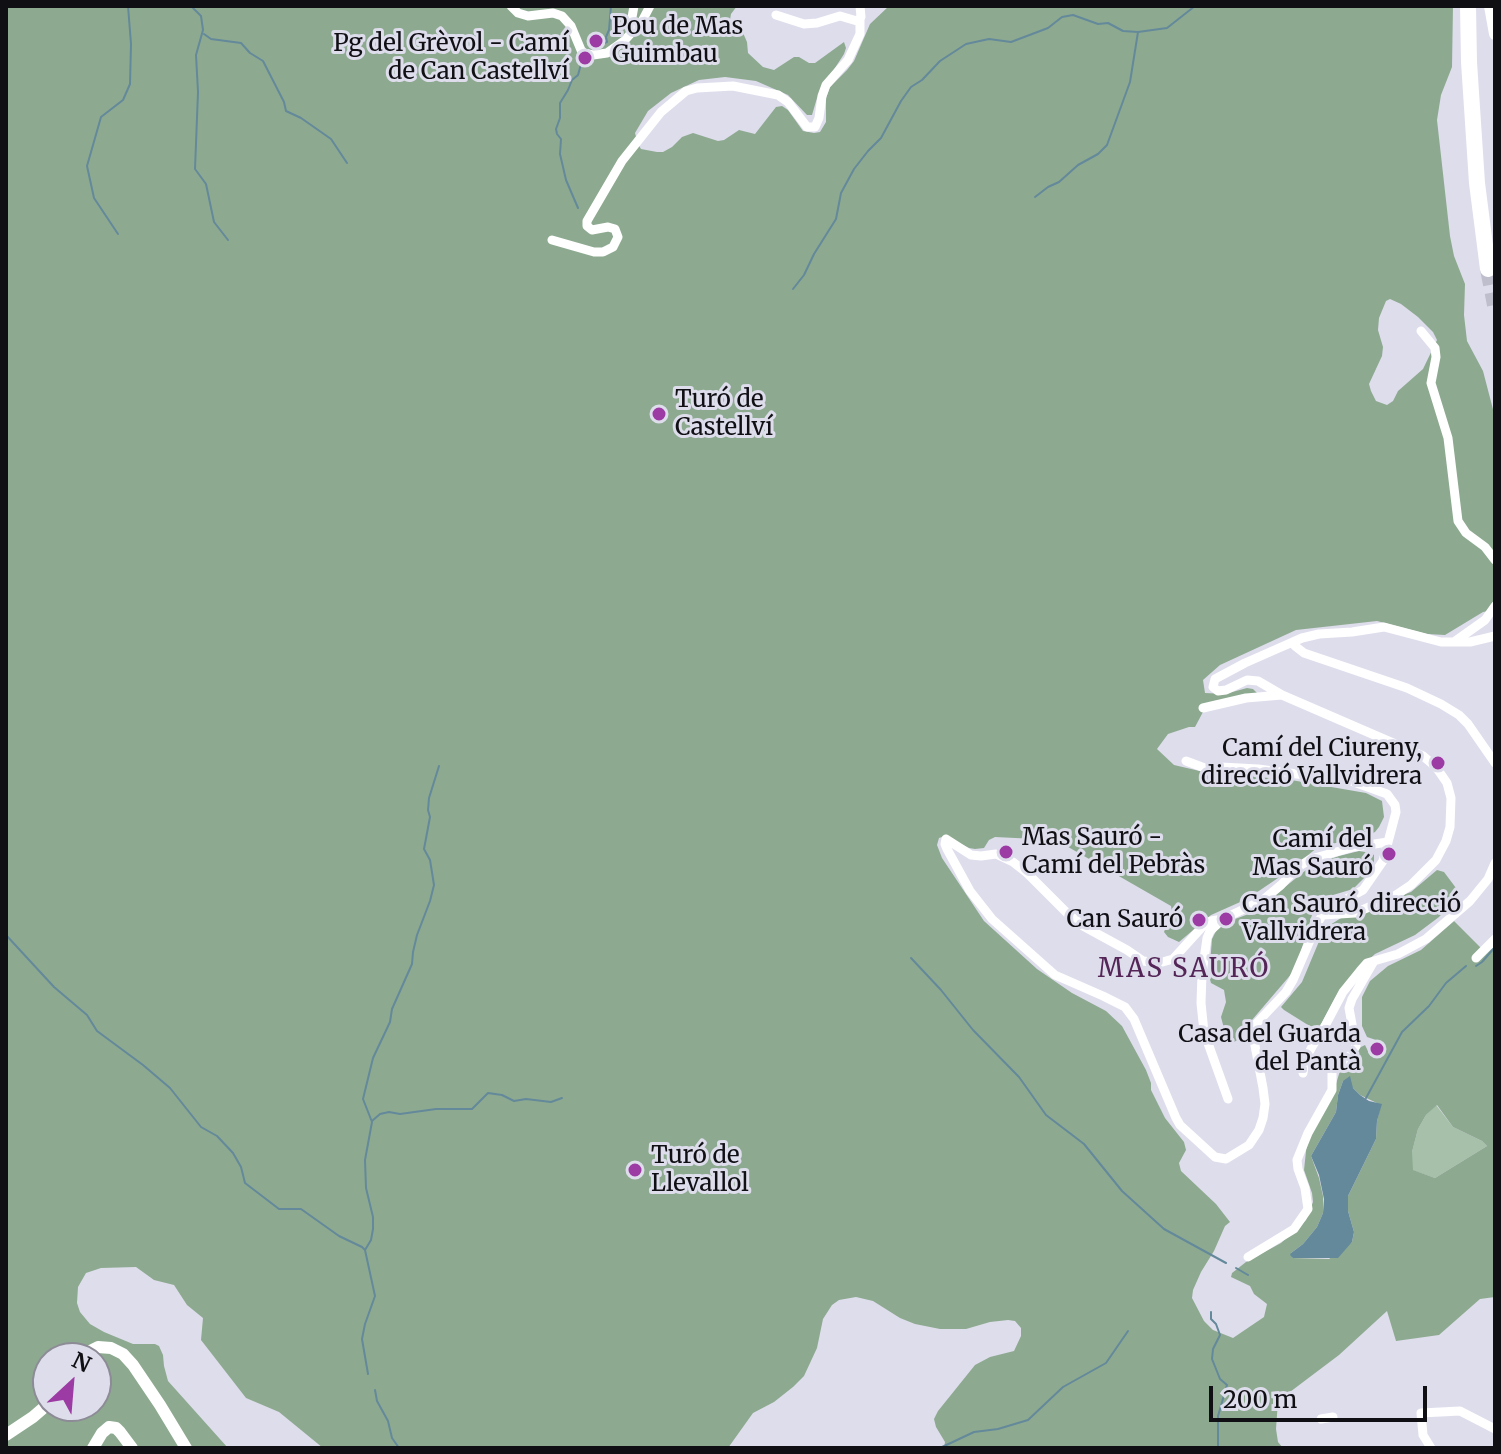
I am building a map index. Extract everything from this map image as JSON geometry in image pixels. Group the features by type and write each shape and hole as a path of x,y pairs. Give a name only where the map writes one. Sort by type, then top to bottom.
{"highway":[{"path":"1468,6 1477,183 1488,269"}],"main road":[{"path":"1493,14 1495,34"},
{"path":"112,1348 123,1354 133,1365 186,1448"},
{"path":"6,1435 32,1418"},
{"path":"93,1448 102,1433 112,1427 132,1448"}],"street":[{"path":"511,6 518,13 528,16 553,13 562,16 571,26 581,50 589,55 613,50 636,31 650,6"},
{"path":"633,31 634,6"},
{"path":"552,240 594,252 613,247 618,237 615,229 610,226 592,230 587,226 587,221 622,161 661,112 686,91 733,86 778,95 788,102 807,127 815,127 827,82 848,60 861,32 860,6"},
{"path":"776,15 804,24 840,16 856,21 860,19"},
{"path":"1421,331 1435,348 1431,383 1448,438 1458,521 1466,533 1485,547 1495,560"},
{"path":"1454,642 1485,620 1495,606"},
{"path":"1323,915 1355,913 1386,900 1405,889 1431,865 1449,834 1450,790 1438,770 1423,756 1253,680 1221,691 1215,689 1213,683 1232,669 1319,634 1384,627 1436,641 1470,642 1495,636"},
{"path":"1293,642 1304,653 1407,688 1441,704 1468,724 1495,762"},
{"path":"1203,708 1246,698 1282,695"},
{"path":"1186,761 1210,770 1221,767 1258,769 1351,781 1387,794 1395,805 1395,819 1383,861 1363,890 1341,902 1329,904 1286,992 1257,1022 1253,1035 1265,1104 1262,1124 1245,1148 1226,1159 1217,1159 1180,1125 1134,1019 1125,1007 1055,975 992,919 970,891 947,849 946,839 971,855 996,854 1013,862 1075,920 1143,961 1159,963 1173,959 1204,925 1263,900 1311,859 1354,847 1388,842"},
{"path":"1303,1073 1305,1060 1343,992 1367,963 1398,954 1426,939 1477,894 1495,863"},
{"path":"1223,919 1207,938 1201,1003 1204,1032 1228,1099"},
{"path":"1476,958 1495,939"},
{"path":"1248,1257 1294,1229 1308,1209 1297,1160 1332,1090 1332,1070 1351,1055 1356,1046 1350,1003 1374,961"},
{"path":"1431,1448 1423,1435 1421,1413 1460,1411 1495,1429"},
{"path":"1321,1419 1333,1417"}],"green space":[{"path":"6,6 737,6 730,20 740,26 748,53 763,67 774,70 794,57 815,63 844,42 844,54 822,88 812,115 807,115 788,95 756,81 725,77 699,80 671,93 648,111 635,133 641,149 663,152 682,137 693,133 718,141 739,130 755,134 776,107 782,106 803,131 820,132 826,122 826,98 830,87 854,61 870,24 889,6 1453,6 1452,67 1441,95 1437,120 1450,236 1465,284 1467,341 1483,371 1495,417 1495,610 1483,612 1445,635 1427,634 1377,621 1296,630 1220,665 1203,680 1205,693 1225,694 1247,688 1257,693 1203,712 1195,727 1168,734 1157,749 1174,765 1204,772 1291,780 1366,793 1382,801 1384,817 1379,827 1364,837 1317,848 1247,899 1211,915 1179,942 1164,932 1172,912 1171,906 1056,840 995,837 984,848 975,849 945,836 939,838 937,845 942,858 984,921 1037,969 1106,1011 1122,1026 1146,1070 1151,1090 1165,1118 1184,1142 1186,1150 1179,1163 1181,1171 1230,1222 1201,1272 1192,1298 1204,1321 1213,1330 1233,1338 1264,1317 1267,1304 1254,1294 1250,1286 1231,1277 1232,1273 1281,1243 1306,1220 1313,1202 1304,1170 1307,1142 1332,1097 1343,1063 1365,1045 1373,1057 1385,1049 1382,1042 1367,1037 1362,1026 1362,997 1370,981 1388,966 1421,950 1454,921 1486,953 1495,946 1495,1297 1480,1299 1439,1335 1396,1341 1387,1311 1339,1355 1278,1401 1276,1429 1278,1442 1283,1448 944,1448 945,1442 934,1419 938,1411 975,1365 990,1357 1014,1351 1021,1328 1015,1321 1008,1320 966,1329 940,1329 915,1324 873,1301 856,1297 839,1300 832,1305 823,1319 817,1348 804,1376 774,1402 753,1413 728,1448 323,1448 279,1412 246,1398 201,1340 203,1318 187,1305 174,1285 154,1280 136,1267 101,1268 86,1273 78,1287 80,1312 90,1324 104,1332 133,1344 159,1346 168,1381 228,1448 6,1448","holes":["1390,299 1418,317 1437,340 1423,369 1387,405 1376,401 1369,384 1382,356 1379,318 1386,301","1343,1081 1360,1095 1381,1105 1376,1139 1348,1196 1348,1211 1354,1232 1352,1242 1329,1259 1293,1258 1291,1253 1317,1227 1323,1213 1323,1196 1311,1156 1336,1112","1437,1105 1453,1127 1487,1146 1435,1178 1413,1170 1412,1152 1418,1129 1426,1115"]},
{"path":"1359,851 1374,855 1374,864 1368,874 1353,889 1333,895 1315,908 1293,972 1252,1020 1241,1038 1234,1042 1227,1040 1221,1017 1226,1002 1224,990 1211,983 1209,976 1212,939 1219,925 1254,912 1311,866"},
{"path":"1437,870 1444,872 1459,896 1439,917 1415,935 1375,954 1352,975 1319,1028 1308,1025 1281,1007 1302,982 1320,939 1330,925 1411,892"},
{"path":"1436,1105 1453,1127 1487,1146 1435,1178 1412,1170 1412,1152 1418,1129"}],"water":[{"path":"1350,1076 1353,1088 1360,1095 1382,1104 1376,1139 1348,1196 1348,1211 1354,1232 1352,1242 1338,1258 1293,1258 1291,1253 1317,1227 1323,1213 1324,1199 1319,1175 1311,1156 1336,1112 1343,1081"}],"waterway":[{"path":"118,234 94,198 87,166 101,117 123,100 130,84 128,6"},
{"path":"191,6 201,16 203,30 196,55 195,169 206,184 214,222 228,240"},
{"path":"592,47 607,42 611,6"},
{"path":"1035,197 1107,145 1130,82 1138,32 1167,28 1195,6"},
{"path":"793,289 836,219 841,193 854,169 881,138 911,87 940,61 966,44 989,39 1011,42 1048,28 1062,17 1073,15 1098,24 1108,23 1123,31 1138,32"},
{"path":"204,34 211,39 241,43 263,61 286,111 331,139 347,163"},
{"path":"578,208 566,180 560,154 561,139 556,129 560,103 578,75 581,64"},
{"path":"368,1374 362,1339 375,1296 365,1250 373,1229 365,1160 372,1122 363,1099 373,1058 412,964 417,935 434,885 430,860 424,849 430,817 429,798 439,766"},
{"path":"6,935 54,987 87,1015 97,1031 170,1088 201,1127 217,1136 233,1153 245,1183 279,1209 301,1209 365,1250"},
{"path":"1476,966 1495,947"},
{"path":"911,958 973,1030 1019,1077 1046,1115 1084,1144 1122,1191 1164,1229 1226,1263"},
{"path":"1366,1098 1402,1032 1429,1006 1446,983 1466,966"},
{"path":"372,1121 380,1114 389,1112 472,1109 488,1093 514,1101 551,1102 562,1098"},
{"path":"1236,1268 1248,1275"},
{"path":"1211,1312 1211,1319 1220,1335 1212,1359 1220,1379 1227,1385 1218,1416 1218,1448"},
{"path":"940,1448 974,1432 1028,1420 1063,1387 1106,1363 1128,1331"},
{"path":"375,1390 392,1438 399,1448"}],"tunnel":[{"path":"1488,269 1495,305"}],"place":[{"name":"Pou de Mas Guimbau","path":"596,41"},
{"name":"Pg del Grèvol - Camí de Can Castellví","path":"585,58"},
{"name":"Turó de Castellví","path":"659,414"},
{"name":"Camí del Ciureny, direcció Vallvidrera","path":"1438,763"},
{"name":"Mas Sauró - Camí del Pebràs","path":"1006,852"},
{"name":"Camí del Mas Sauró","path":"1389,854"},
{"name":"Can Sauró, direcció Vallvidrera","path":"1226,919"},
{"name":"Can Sauró","path":"1199,920"},
{"name":"Casa del Guarda del Pantà","path":"1377,1049"},
{"name":"Turó de Llevallol","path":"635,1170"}],"district":[{"name":"MAS SAURÓ","path":"1184,970"}]}
